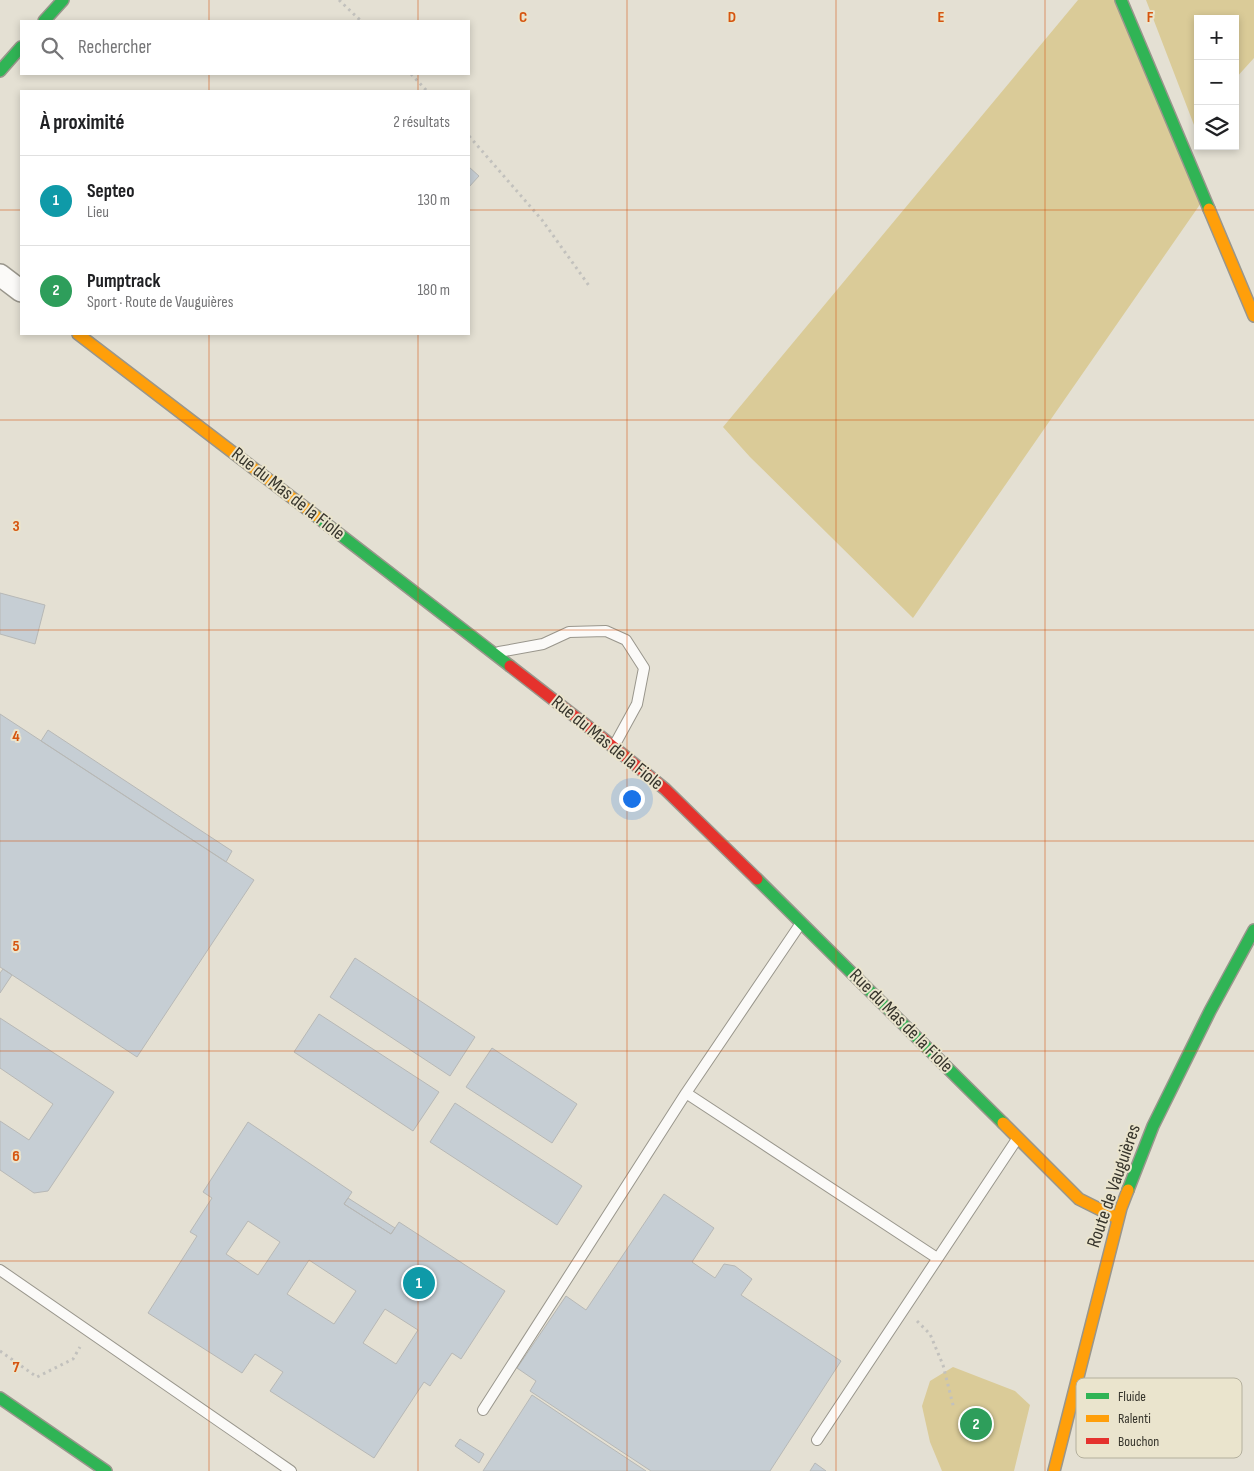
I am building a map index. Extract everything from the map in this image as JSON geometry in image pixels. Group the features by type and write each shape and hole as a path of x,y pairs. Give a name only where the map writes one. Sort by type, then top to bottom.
{"street":[{"path":"45,20 63,0"},
{"path":"1121,0 1254,316"},
{"path":"0,71 20,48"},
{"path":"0,275 20,290"},
{"name":"Rue du Mas de la Fiole","path":"79,335 494,653 665,789 802,922 1079,1199 1118,1218"},
{"name":"Route de Vauguières","path":"1078,1378 1118,1218 1153,1126 1210,1011 1254,930"},
{"name":"Route de Vauguières","path":"1054,1471 1076,1384"},
{"path":"0,1398 106,1471"}],"lane":[{"path":"494,653 543,644 569,632 606,630 626,640 644,668 637,704 613,747"},
{"path":"483,1410 686,1093 802,922"},
{"path":"686,1093 937,1258"},
{"path":"817,1440 1018,1138"},
{"path":"0,1270 291,1471"}],"path":[{"path":"339,0 360,20"},
{"path":"412,75 426,90"},
{"path":"470,137 542,220 590,286"},
{"path":"904,1309 930,1334 943,1366 954,1409"},
{"path":"0,1351 36,1377 73,1359 90,1333"}],"shaded area":[{"path":"1078,0 1118,0 1201,203 913,618 750,457 723,427"},
{"path":"1146,0 1254,0 1254,58 1239,75 1239,15 1194,15 1194,125"},
{"path":"953,1367 1015,1391 1030,1405 1014,1471 942,1471 930,1442 922,1406 930,1381"}],"building":[{"path":"470,168 479,176 470,186"},
{"path":"0,593 45,605 35,644 0,634"},
{"path":"0,714 254,880 137,1057 0,967"},
{"path":"48,730 232,851 226,862 41,741"},
{"path":"355,958 475,1037 450,1076 330,997"},
{"path":"3,969 12,975 0,993 0,973"},
{"path":"319,1014 439,1092 413,1131 294,1052"},
{"path":"0,1018 114,1092 48,1191 34,1193 0,1170 0,1121 29,1140 53,1104 0,1068"},
{"path":"492,1048 577,1104 552,1143 466,1087"},
{"path":"455,1103 582,1186 557,1225 430,1142"},
{"path":"248,1122 352,1192 344,1204 391,1234 399,1222 505,1291 461,1359 452,1353 430,1386 424,1382 374,1458 270,1391 283,1372 255,1354 242,1373 148,1313 197,1236 190,1232 212,1198 203,1192","holes":["248,1221 280,1242 258,1275 226,1254","309,1260 356,1291 334,1324 287,1294","385,1309 418,1330 396,1364 363,1343"]},
{"path":"664,1194 714,1228 692,1262 715,1278 724,1264 735,1266 752,1279 741,1295 841,1361 770,1471 651,1471 530,1391 536,1381 517,1368 566,1296 586,1310"},
{"path":"348,1198 395,1228 391,1234 344,1204"},
{"path":"532,1395 590,1434 646,1471 483,1471"},
{"path":"460,1439 484,1454 479,1463 455,1446"},
{"path":"815,1463 826,1471 810,1471"}],"traffic: fast":[{"path":"45,20 63,0"},
{"path":"1121,0 1209,209"},
{"path":"0,71 20,48"},
{"path":"316,516 510,666"},
{"path":"757,879 1003,1123"},
{"path":"1128,1190 1153,1126 1210,1011 1254,930"},
{"path":"0,1398 106,1471"}],"traffic: slow":[{"path":"1209,209 1254,316"},
{"path":"79,335 316,516"},
{"path":"1003,1123 1079,1199 1117,1218"},
{"path":"1078,1378 1121,1208 1128,1190"},
{"path":"1054,1471 1076,1385"}],"traffic: jam":[{"path":"510,666 665,789 757,879"}],"place":[{"name":"Septeo","path":"419,1283"},
{"name":"Pumptrack","path":"976,1424"}]}
